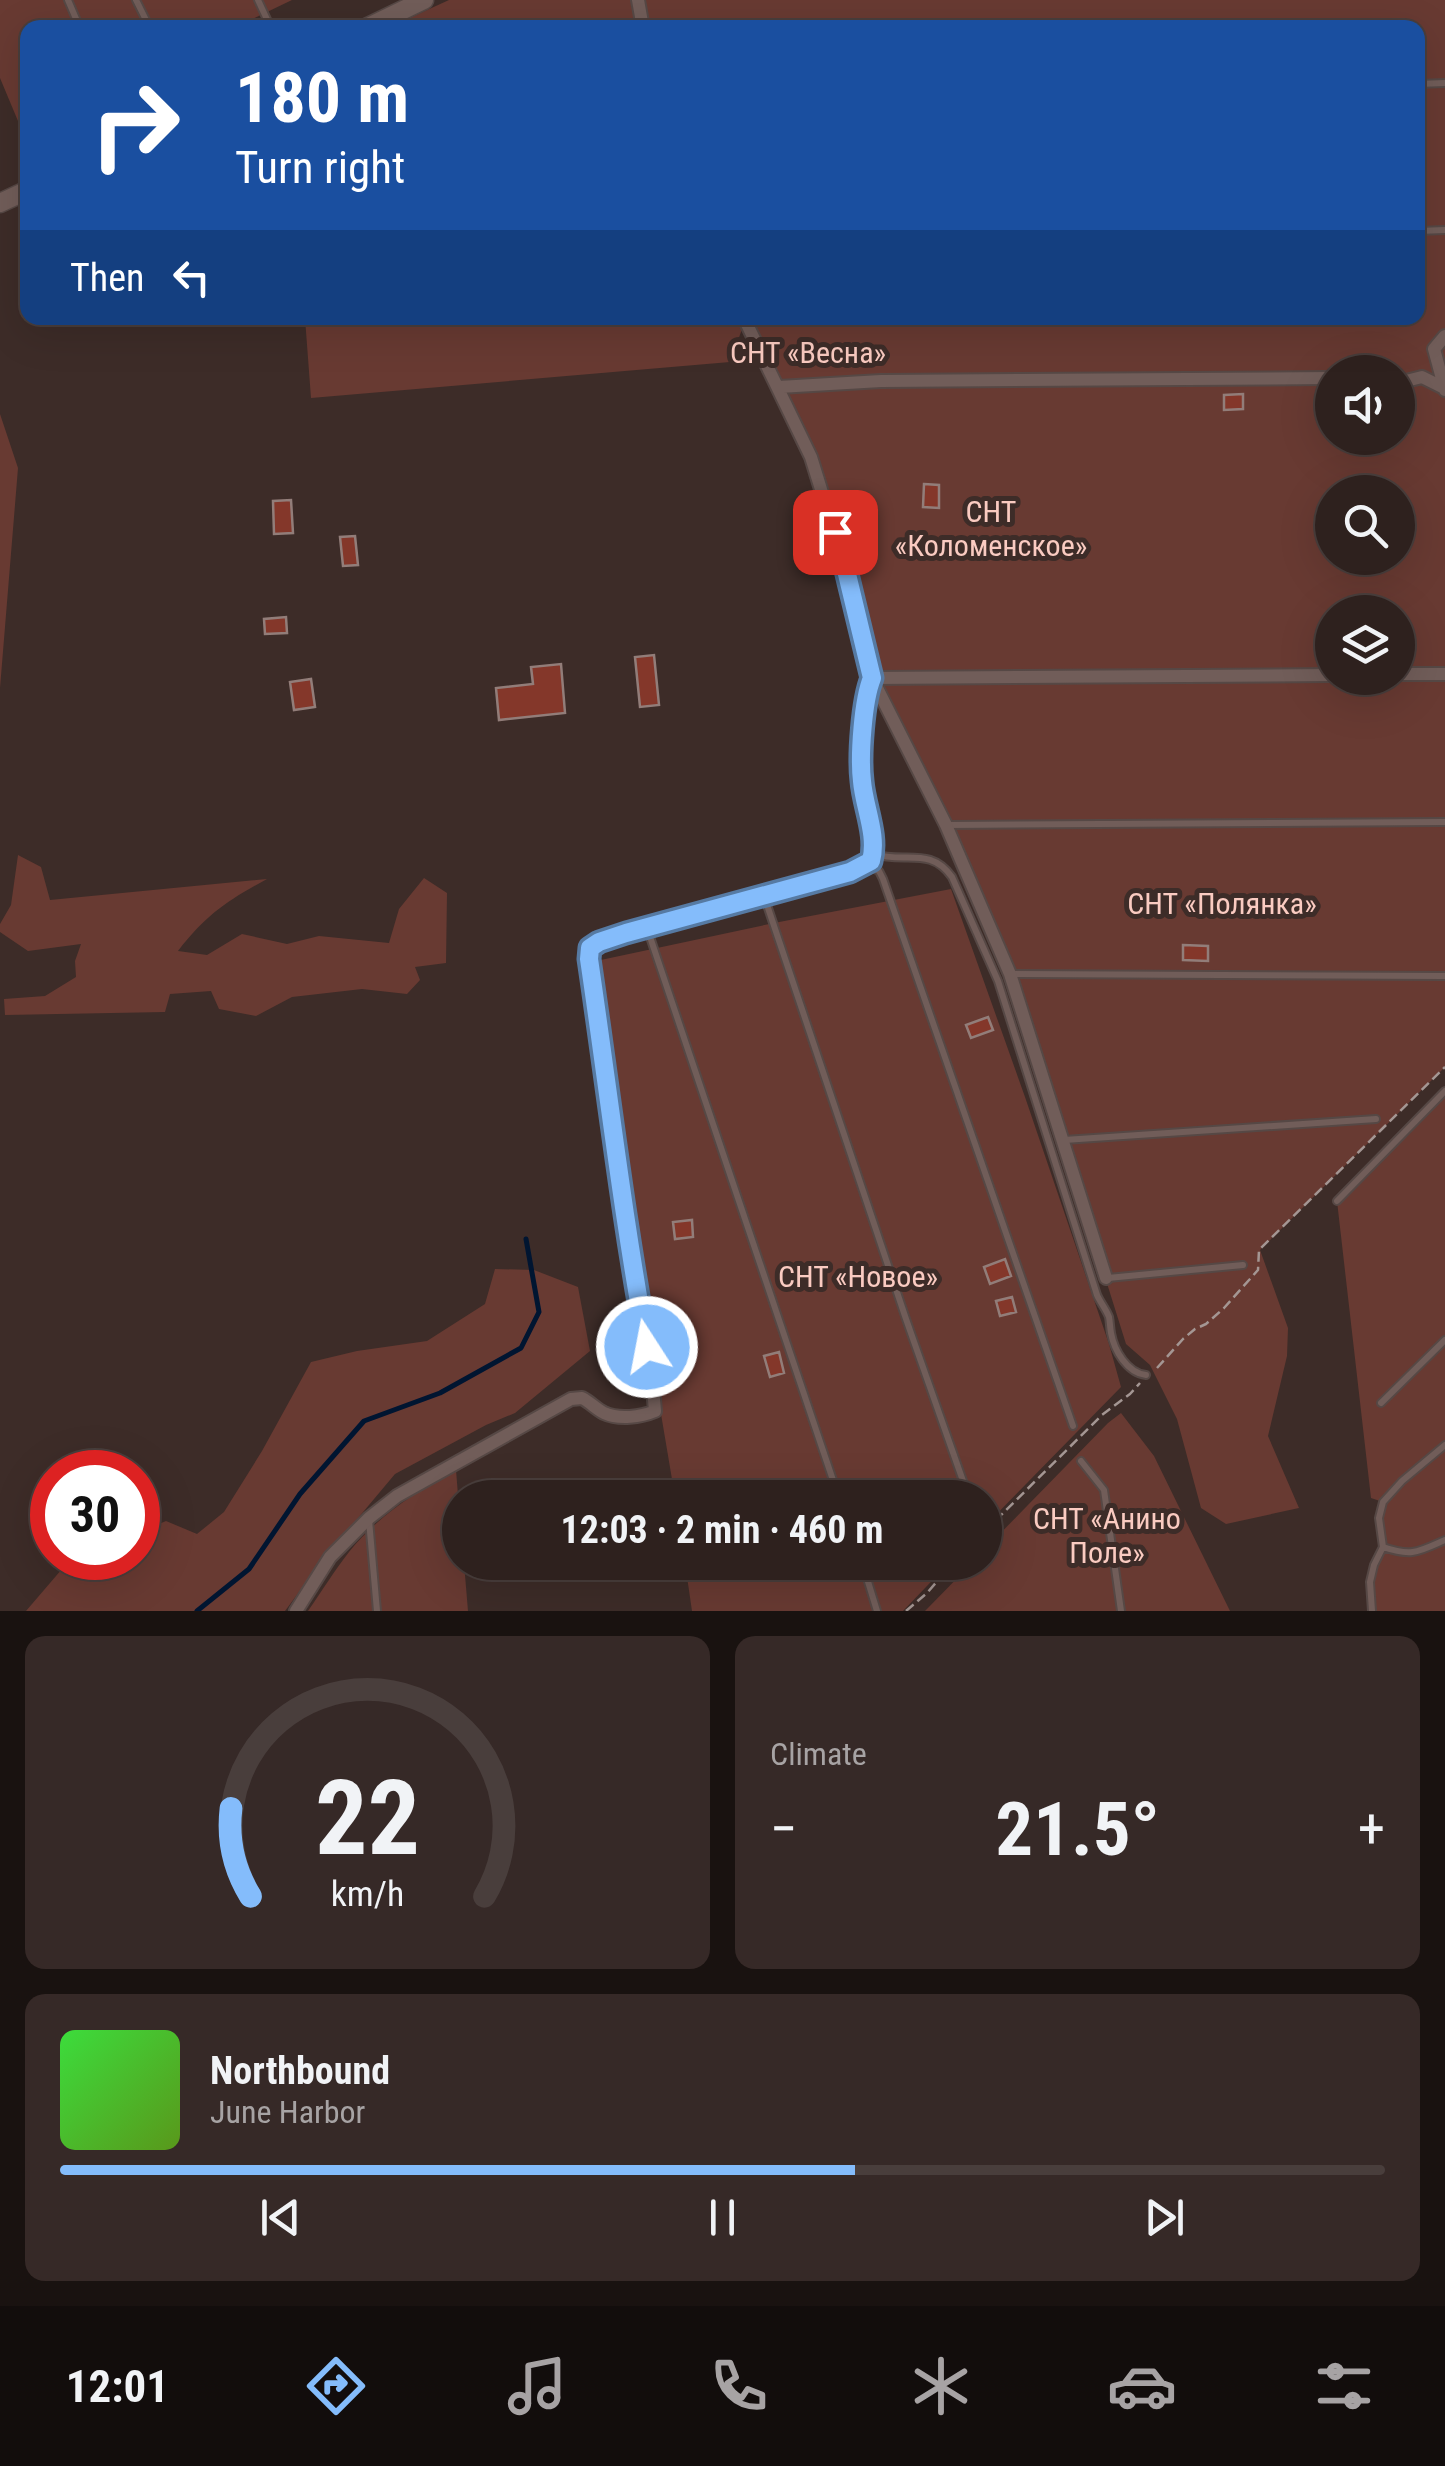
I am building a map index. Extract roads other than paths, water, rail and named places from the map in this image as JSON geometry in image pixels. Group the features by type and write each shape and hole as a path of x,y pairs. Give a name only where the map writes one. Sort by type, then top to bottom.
{"main road":[{"path":"383,20 424,0"}],"street":[{"path":"748,325 811,458 846,570 872,678 946,825 1010,974 1106,1278"},
{"path":"1445,336 1434,349 1445,389"},
{"path":"1415,379 1422,377 1445,389"},
{"path":"779,387 882,381 1315,378"},
{"path":"1415,674 1445,674"},
{"path":"872,678 1315,675"},
{"path":"296,1611 330,1557 396,1496 566,1401 582,1398 603,1413 626,1417 655,1411 653,1378 622,1202 590,948 647,927 850,872 869,859 874,846 862,780 866,694 872,678"}],"lane":[{"path":"946,825 1445,822"},
{"path":"869,859 927,858 936,860 952,877 998,980 1097,1295 1110,1318 1115,1347 1129,1367 1146,1375"},
{"path":"869,859 883,878 1073,1426"},
{"path":"763,895 963,1480"},
{"path":"647,927 833,1480"},
{"path":"1010,974 1445,976"},
{"path":"1337,1201 1445,1091"},
{"path":"1063,1140 1376,1118"},
{"path":"1106,1278 1242,1264"},
{"path":"1381,1404 1445,1340"},
{"path":"1372,1611 1370,1582 1383,1547 1383,1502 1445,1445"},
{"path":"1082,1461 1104,1490 1120,1611"},
{"path":"368,1518 377,1611"},
{"path":"1383,1547 1414,1554 1445,1540"},
{"path":"868,1580 877,1611"}],"waterway":[{"path":"197,1611 249,1569 300,1494 364,1421 440,1393 521,1348 539,1312 526,1239"}],"park label":[{"name":"СНТ «Весна»","path":"808,352"},
{"name":"СНТ «Коломенское»","path":"991,528"},
{"name":"СНТ «Полянка»","path":"1222,903"},
{"name":"СНТ «Новое»","path":"858,1276"},
{"name":"СНТ «Анино Поле»","path":"1107,1535"}]}
